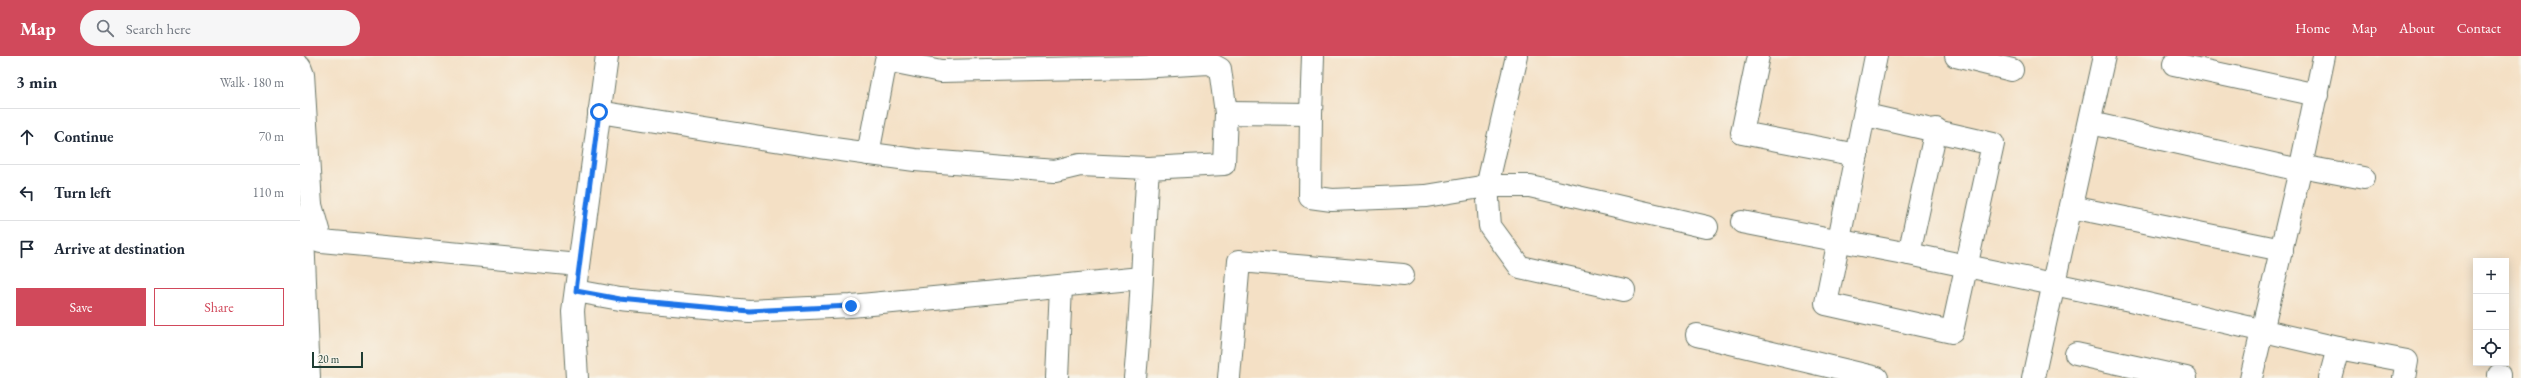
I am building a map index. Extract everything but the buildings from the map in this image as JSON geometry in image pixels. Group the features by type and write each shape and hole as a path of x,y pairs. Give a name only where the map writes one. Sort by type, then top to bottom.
{"street":[{"path":"577,378 573,312 607,56"},
{"path":"1313,56 1310,197 1332,200 1426,196 1487,186 1530,186 1707,227"},
{"path":"1517,56 1487,186 1490,226 1520,267 1624,290"},
{"path":"1758,56 1742,133 1857,155"},
{"path":"1866,114 1993,144 1952,332 1826,304 1838,241 1866,114 1876,56"},
{"path":"1956,56 2012,70"},
{"path":"2033,378 2104,56"},
{"path":"2251,378 2301,168 2324,56"},
{"path":"599,112 868,154 1054,171 1080,165 1148,168 1224,164 1226,113 1220,69 1209,62 1139,67 941,71 886,60 868,154"},
{"path":"2174,64 2316,95"},
{"path":"300,66 303,74 311,205 321,241 579,265"},
{"path":"1226,113 1311,114"},
{"path":"2090,123 2301,168 2364,178"},
{"path":"1909,254 1936,130"},
{"path":"1135,378 1141,318 1141,278 1148,168"},
{"path":"309,378 303,234 311,205"},
{"path":"2071,207 2282,250"},
{"path":"1742,222 2054,284 2338,348 2407,361 2404,378"},
{"path":"1229,378 1239,261 1403,275"},
{"path":"576,291 620,299 749,311 851,306 1141,278"},
{"path":"1056,378 1062,286"},
{"path":"1697,335 1877,378"},
{"path":"2330,378 2338,348"},
{"path":"2076,354 2186,378"}],"route":[{"path":"599,112 576,291 620,299 749,311 851,306"}]}
